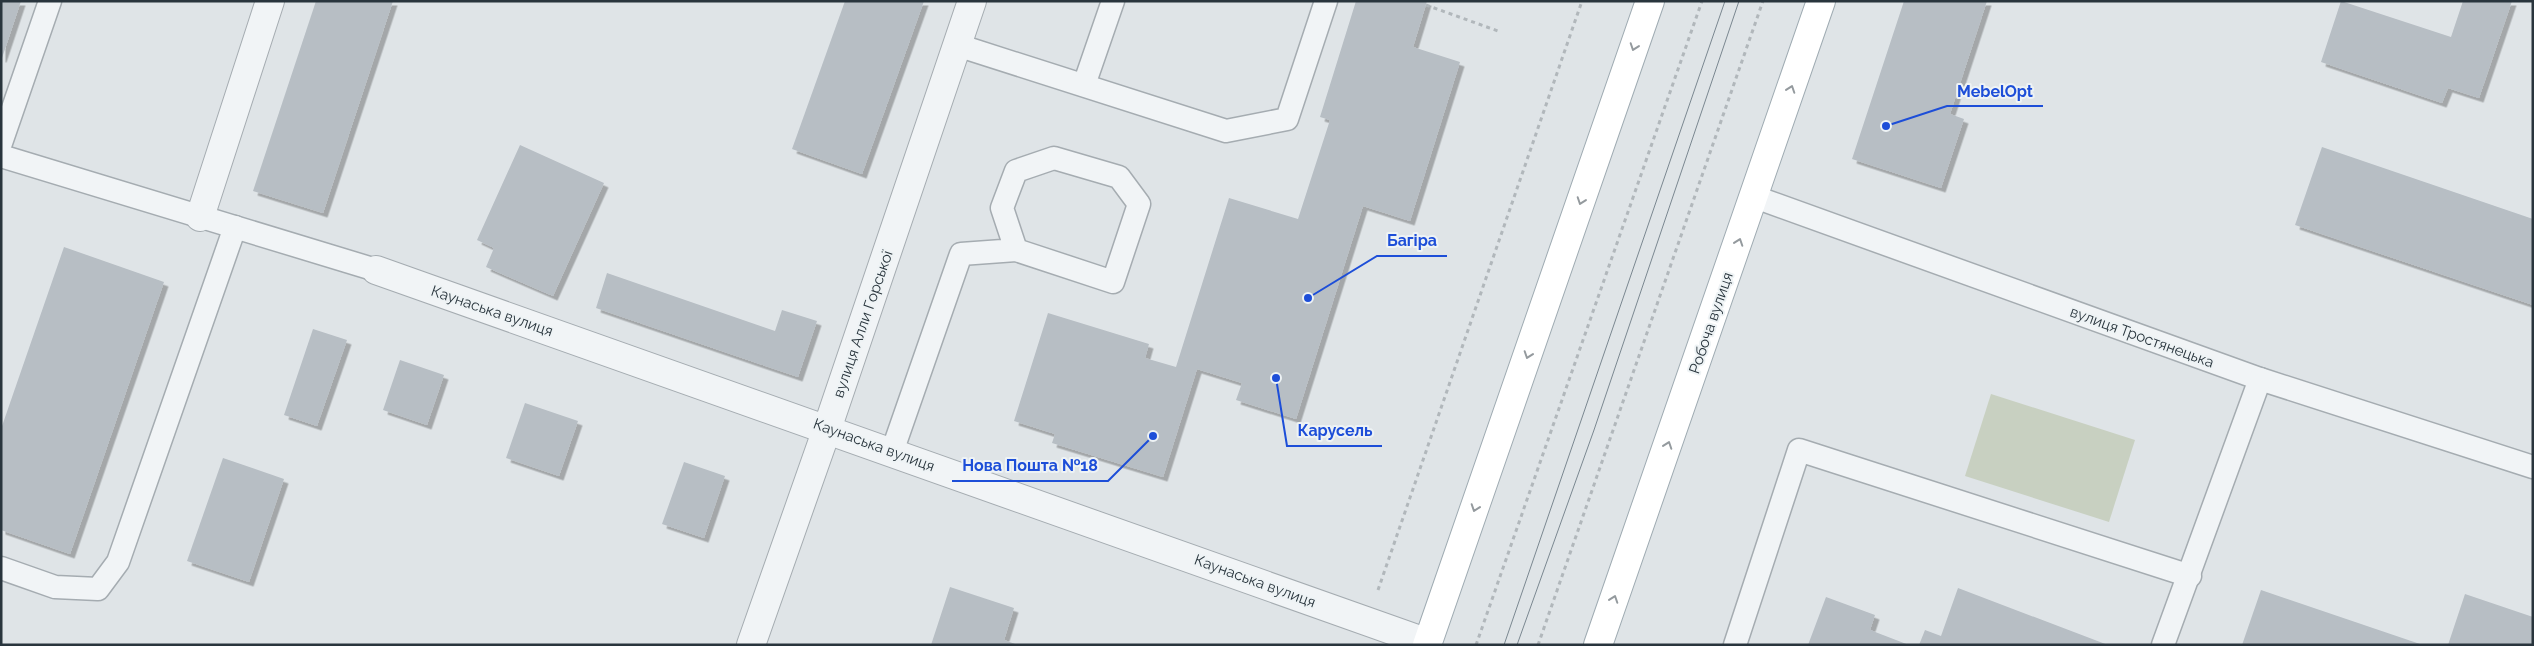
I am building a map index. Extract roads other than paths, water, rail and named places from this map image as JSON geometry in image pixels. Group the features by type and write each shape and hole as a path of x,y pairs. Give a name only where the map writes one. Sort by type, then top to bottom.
{"main road":[{"path":"1428,644 1650,1"},
{"name":"Робоча вулиця","path":"1598,645 1755,197 1821,1"}],"street":[{"path":"200,217 270,1"},
{"name":"вулиця Алли Горської","path":"751,645 827,429 972,1"},
{"name":"Каунаська вулиця","path":"376,270 1368,621 1428,644"}],"lane":[{"path":"1,143 50,1"},
{"path":"1084,85 1113,1"},
{"path":"957,44 1226,131 1287,119 1326,1"},
{"path":"1,156 376,270"},
{"path":"892,452 961,254 1016,250 1113,282 1139,204 1119,177 1054,158 1026,168 1016,172 1002,208 1016,250"},
{"name":"вулиця Тростянецька","path":"1755,197 2260,379 2533,467"},
{"path":"1,568 55,587 98,589 118,562 235,227"},
{"path":"2163,645 2190,576 2260,379"},
{"path":"1735,645 1799,450 2190,576"}],"tram line":[{"path":"1504,645 1725,1"},
{"path":"1517,645 1594,430 1739,1"}],"place":[{"name":"MebelOpt","path":"1886,126"},
{"name":"Багіра","path":"1308,298"},
{"name":"Карусель","path":"1276,378"},
{"name":"Нова Пошта №18","path":"1153,436"}]}
